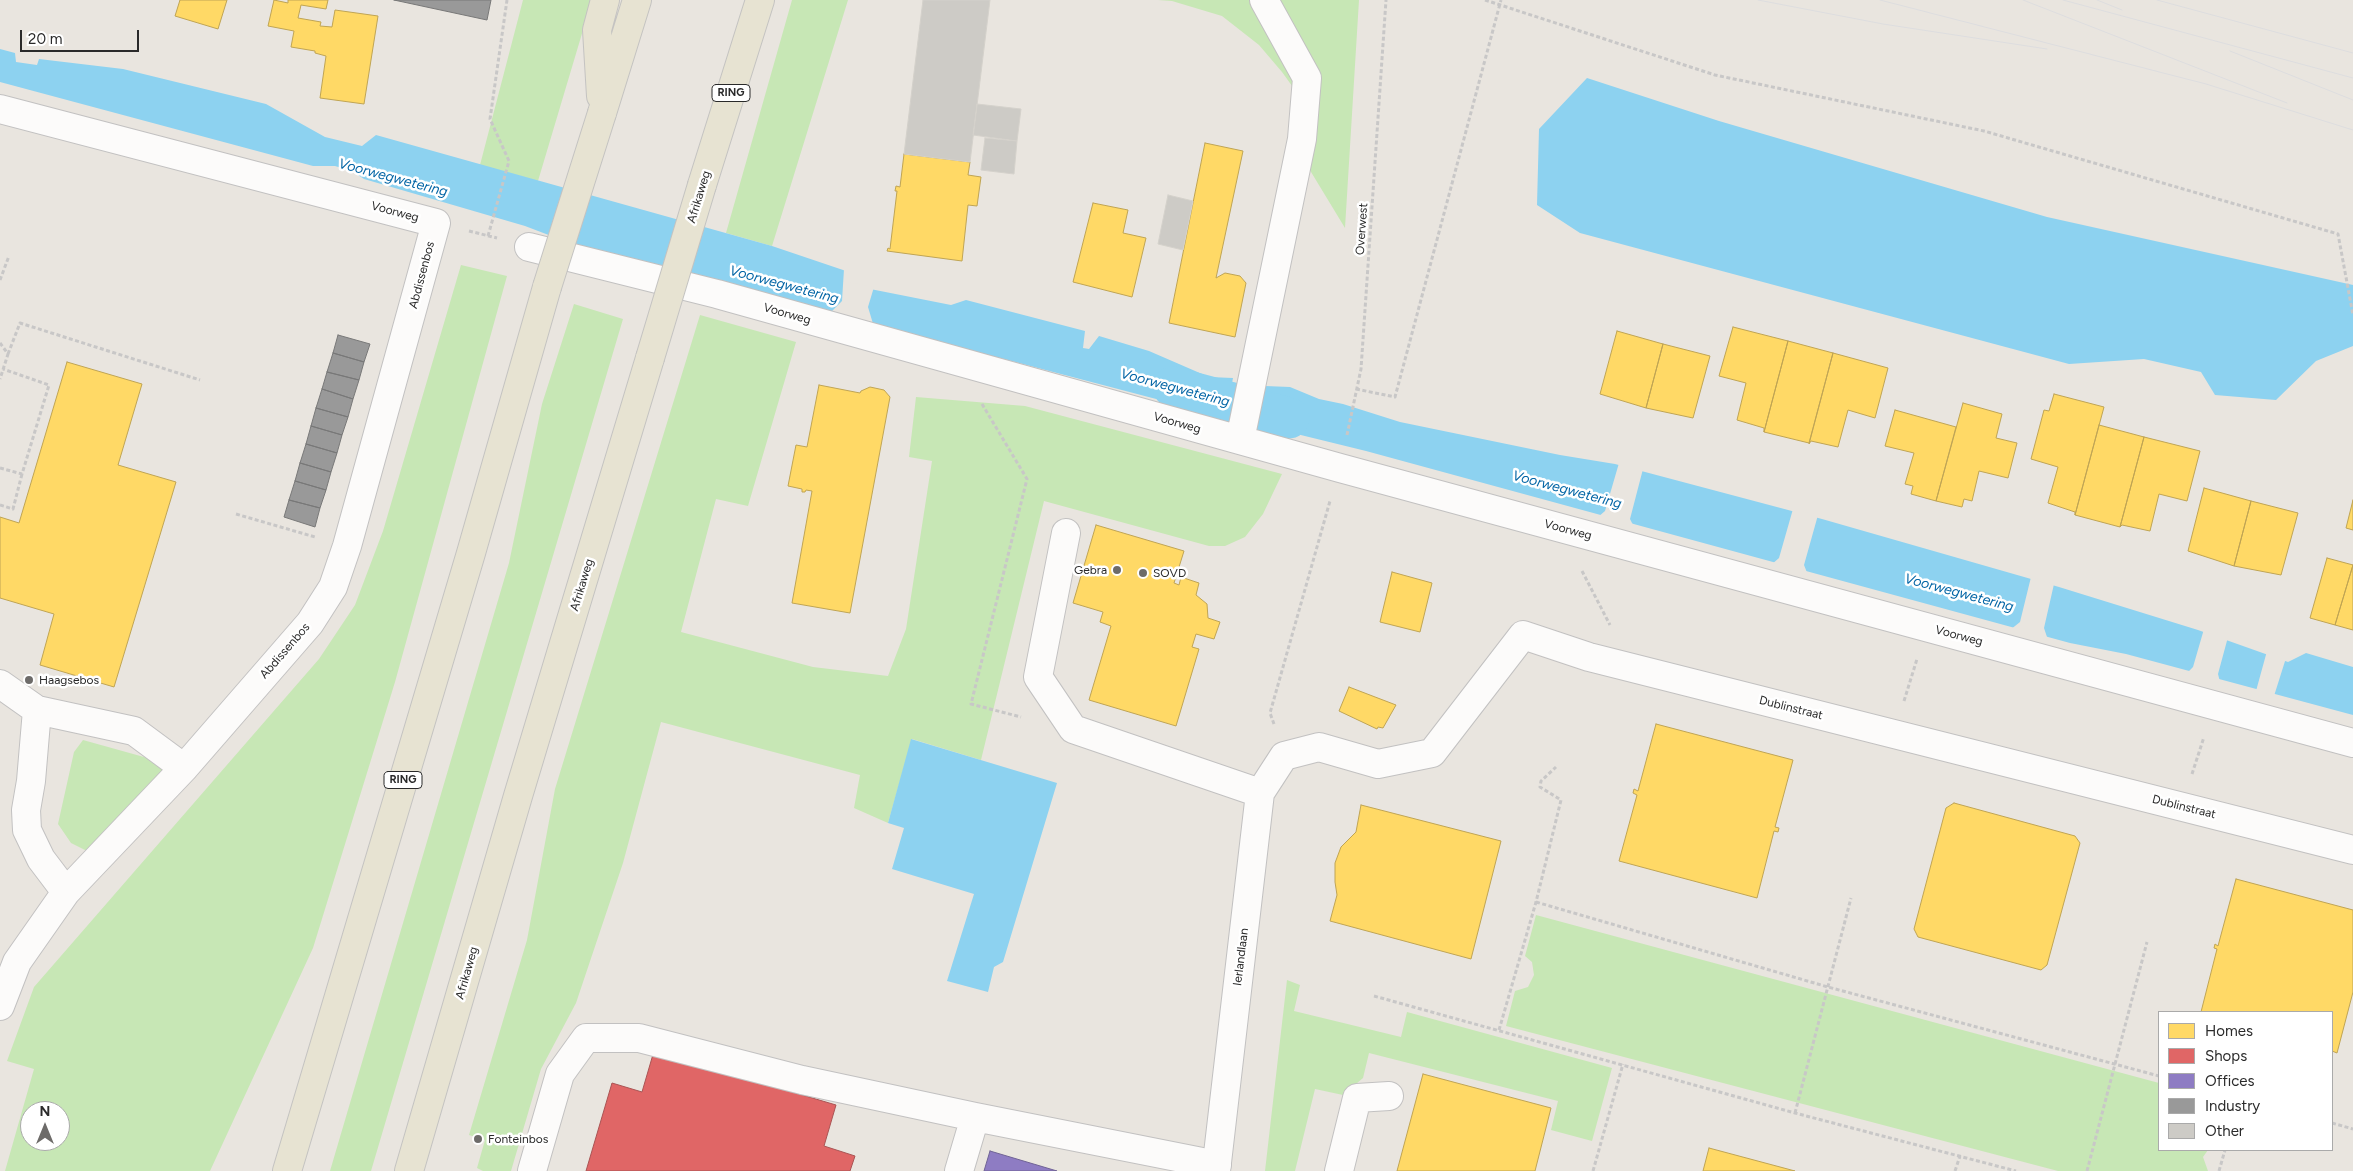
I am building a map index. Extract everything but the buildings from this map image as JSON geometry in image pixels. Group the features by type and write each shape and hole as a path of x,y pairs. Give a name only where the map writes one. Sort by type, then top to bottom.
{"main road":[{"path":"602,113 597,30 605,0"},
{"name":"RING","path":"287,1171 471,553 546,287 636,0"},
{"name":"Afrikaweg","path":"409,1171 518,796 702,185 760,0"}],"street":[{"path":"1241,436 1302,139 1306,78 1264,0"},
{"name":"Voorweg","path":"0,109 436,223"},
{"name":"Abdissenbos","path":"0,1006 17,962 66,892 184,768 310,623 332,587 347,546 436,223"},
{"name":"Voorweg","path":"529,247 717,294 1241,436 1340,468 2353,743"},
{"path":"1066,533 1038,677 1073,729 1260,793"},
{"name":"Dublinstraat","path":"1284,756 1319,747 1378,764 1432,753 1523,635 1589,657 2353,850"},
{"path":"0,684 37,710 134,731 184,768"},
{"path":"37,710 32,781 26,810 27,830 41,859 66,892"},
{"name":"Ierlandlaan","path":"532,1171 560,1074 586,1038 639,1038 802,1080 1217,1168 1260,793 1284,756"},
{"path":"1339,1171 1357,1098 1389,1096"},
{"path":"959,1171 975,1117"}],"path":[{"path":"488,236 509,161 490,119 507,0"},
{"name":"Overwest","path":"1347,438 1361,369 1386,0"},
{"path":"1485,0 1500,2 1715,75 1984,131 2338,234 2353,315"},
{"path":"1356,389 1395,397 1500,2"},
{"name":"Voorweg","path":"436,223 529,247"},
{"path":"0,280 9,256"},
{"path":"0,379 20,323 200,380"},
{"path":"0,343 8,354"},
{"path":"955,360 1028,479 971,704 1073,729"},
{"path":"0,505 13,509 49,385 3,369"},
{"path":"0,468 22,474"},
{"path":"1284,756 1270,713 1340,468"},
{"path":"236,514 347,546"},
{"path":"1560,528 1611,626"},
{"path":"1893,733 1927,628"},
{"path":"2182,806 2213,706"},
{"path":"1499,1030 1536,902 1561,800 1540,787 1541,781 1556,767"},
{"path":"1795,1113 1850,898"},
{"path":"1536,902 1828,987 2158,1076"},
{"path":"2087,1171 2147,942"},
{"path":"1374,996 1795,1113 2016,1171"},
{"path":"1593,1171 1624,1064"},
{"path":"2333,1123 2353,1129"},
{"path":"2219,1171 2225,1151"},
{"path":"1956,1171 1960,1156"}],"green space":[{"path":"523,0 592,0 538,181 480,165"},
{"path":"792,0 848,0 772,246 726,233"},
{"path":"1158,0 1359,0 1345,228 1308,167 1300,97 1282,72 1259,45 1222,16 1172,1"},
{"path":"461,265 507,276 395,682 313,948 210,1171 5,1171 20,1118 20,1151 70,1151 70,1101 25,1101 34,1069 7,1061 34,987 319,659 355,605 383,531"},
{"path":"574,304 623,319 371,1171 330,1171 509,563 542,404"},
{"path":"700,315 796,342 748,506 716,499 681,632 813,667 888,676 906,629 932,461 909,457 916,397 1025,406 1282,474 1263,514 1245,537 1225,546 1209,546 1044,501 981,760 912,739 888,823 854,808 860,775 661,722 623,863 576,1003 541,1069 511,1171 483,1171 477,1168 485,1140 469,1135 527,940 555,789"},
{"path":"83,740 169,764 87,851 71,843 58,824 74,752"},
{"path":"1536,915 2158,1083 2158,1151 2207,1151 2203,1157 2208,1171 2058,1171 1506,1026 1515,991 1528,987 1534,975 1532,962 1525,956"},
{"path":"1287,980 1300,985 1294,1011 1401,1037 1407,1012 1612,1068 1592,1141 1551,1130 1558,1101 1369,1053 1363,1078 1343,1095 1315,1089 1295,1171 1265,1171"}],"water":[{"path":"0,49 15,53 16,62 37,65 39,59 123,69 266,104 325,137 362,146 376,135 772,246 846,271 845,284 951,305 966,300 1085,331 1083,348 1089,349 1099,336 1149,351 1209,377 1233,378 1227,409 1221,416 588,250 525,226 364,179 352,171 335,166 313,166 0,82"},
{"path":"1587,78 1719,121 2047,217 2353,285 2353,346 2316,361 2276,400 2215,395 2201,372 2144,359 2069,364 1580,233 1537,205 1539,129"},
{"path":"1265,386 1290,387 1319,399 1343,404 1400,422 1560,455 1615,464 1822,519 2059,587 2198,630 2288,662 2306,653 2353,667 2353,715 2126,654 2070,643 1366,451 1260,425 1258,418"},
{"path":"911,739 1057,783 1003,962 994,967 988,992 947,981 974,894 892,869 904,828 888,823"}],"pier":[{"path":"844,269 848,270 848,282 874,287 868,307 874,327 828,315 842,301"},
{"path":"1619,463 1643,469 1630,519 1634,527 1598,517 1605,511"},
{"path":"1793,509 1818,515 1804,565 1808,575 1771,565 1779,558"},
{"path":"2031,577 2054,584 2044,628 2048,640 2010,630 2020,622"},
{"path":"2204,629 2228,637 2218,674 2220,682 2187,673 2193,667"},
{"path":"2267,651 2286,658 2274,696 2256,691"}],"waterway":[{"name":"Voorwegwetering","path":"1173,387 1289,418"}],"tram line":[{"path":"1758,0 1883,24 2047,49"},
{"path":"1880,0 2206,84 2353,130"},
{"path":"2023,0 2287,103"},
{"path":"2063,0 2353,78"},
{"path":"2097,0 2122,10"},
{"path":"2157,0 2353,53"},
{"path":"2230,51 2353,100"}],"place":[{"name":"Gebra","path":"1117,570"},
{"name":"SOVD","path":"1143,573"},
{"name":"Haagsebos","path":"29,680"},
{"name":"Fonteinbos","path":"478,1139"}]}
